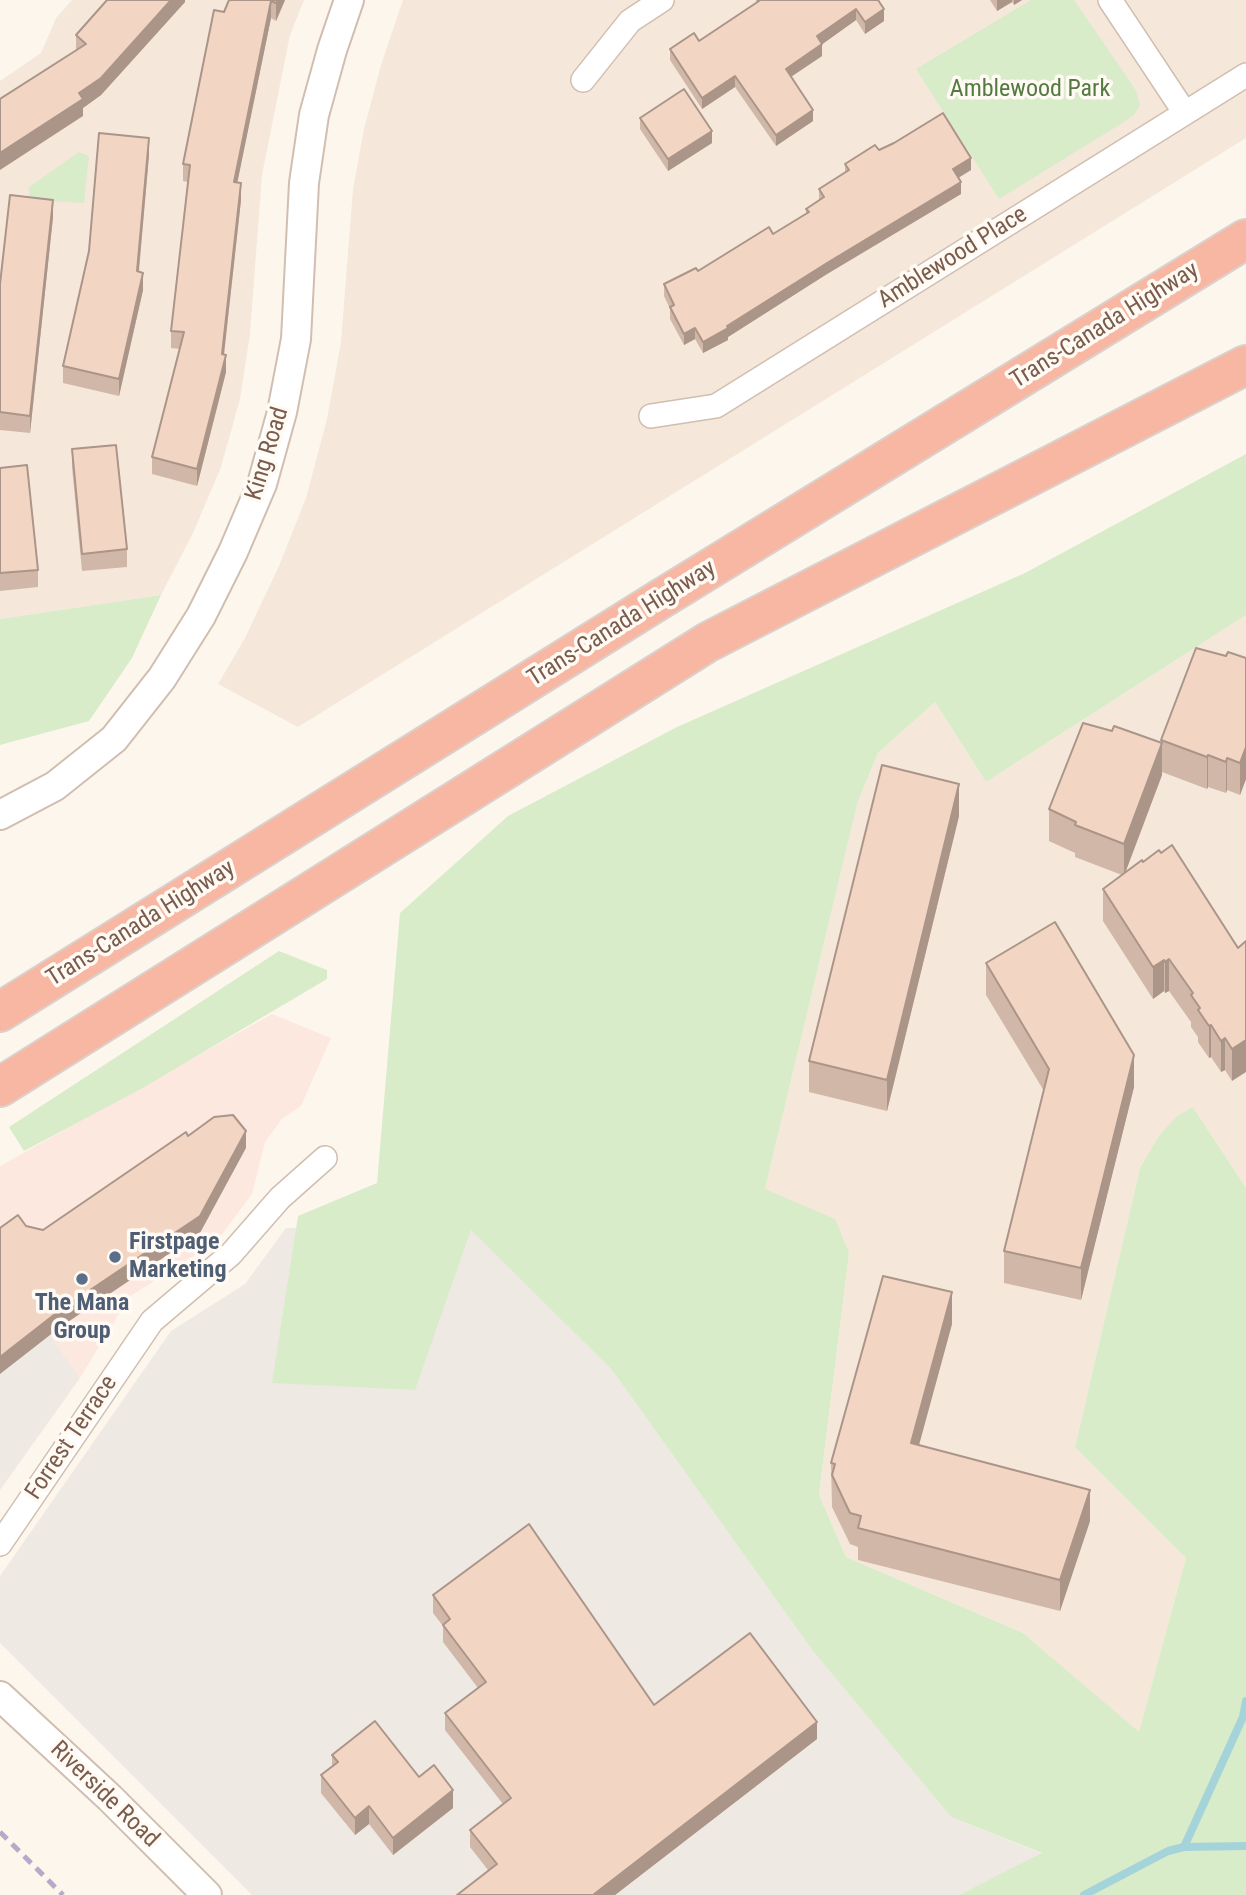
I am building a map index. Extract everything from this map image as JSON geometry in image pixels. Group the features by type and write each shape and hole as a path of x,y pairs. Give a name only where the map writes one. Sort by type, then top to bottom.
{"highway":[{"name":"Trans-Canada Highway","path":"0,1012 659,600 1246,239"},
{"path":"0,1087 708,642 1246,365"}],"street":[{"name":"King Road","path":"0,815 55,786 114,739 168,668 201,616 233,552 262,484 282,412 296,339 304,183 314,115 349,0"},
{"path":"583,80 630,22 662,0"},
{"path":"1110,0 1185,113"},
{"name":"Amblewood Place","path":"651,416 716,406 1246,75"},
{"name":"Forrest Terrace","path":"0,1544 152,1321 231,1254 280,1198 326,1158"},
{"name":"Riverside Road","path":"0,1696 110,1798 207,1895"}],"shaded area":[{"path":"72,0 304,0 290,35 262,175 250,334 240,399 221,467 193,533 161,595 0,619 0,81 41,53 56,18"},
{"path":"403,0 1246,0 1246,138 298,727 218,684 245,638 279,566 306,498 327,419 341,342 353,189 364,129 381,65"},
{"path":"1246,615 1246,1188 1193,1107 1158,1137 1140,1168 1075,1447 1186,1558 1139,1733 1023,1633 846,1557 819,1495 849,1253 765,1189 858,801 878,753 935,702 986,782"},
{"path":"272,1014 331,1038 301,1106 282,1119 265,1142 252,1194 217,1241 129,1297 80,1378 0,1263 0,1166"},
{"path":"286,1228 471,1229 612,1370 812,1650 951,1817 1043,1854 959,1895 252,1895 0,1643 0,1576 171,1331 245,1284"},
{"path":"0,1263 80,1378 0,1490"}],"green space":[{"name":"Amblewood Park","path":"1031,0 1074,0 1129,80 1140,105 1134,115 1124,122 999,199 916,69"},
{"path":"79,152 89,156 84,203 29,200 29,187"},
{"path":"1246,454 1246,615 986,782 935,702 878,753 858,801 765,1189 835,1219 849,1253 819,1495 846,1557 1023,1633 1139,1732 1186,1558 1075,1447 1140,1168 1158,1137 1177,1116 1193,1107 1246,1188 1246,1895 959,1895 1042,1853 951,1817 812,1650 612,1370 471,1230 415,1390 272,1383 298,1216 377,1183 400,913 508,816 677,727 1025,573"},
{"path":"161,595 132,658 89,721 0,745 0,619"},
{"path":"279,951 327,970 327,979 141,1089 24,1151 9,1127"}],"building":[{"path":"107,0 171,0 101,78 79,93 83,99 0,153 0,99 86,44 76,35"},
{"path":"229,0 278,0 276,3 271,1 234,182 241,183 222,354 226,355 197,469 152,457 184,332 171,331 190,165 183,164 214,10 224,12"},
{"path":"758,0 878,0 884,9 865,22 856,9 817,36 822,44 786,69 813,110 776,135 735,76 702,98 670,49 694,33 699,41"},
{"path":"684,89 712,131 668,159 640,118"},
{"path":"943,113 971,158 953,169 961,182 703,342 695,328 684,334 670,307 674,305 664,284 696,268 698,271 769,227 773,234 809,212 806,209 824,197 819,189 849,170 845,164 875,145 879,150 894,143"},
{"path":"99,133 149,138 137,271 143,273 119,379 63,366 89,251"},
{"path":"10,195 53,200 30,416 0,412 0,284"},
{"path":"116,445 127,549 82,554 72,449"},
{"path":"27,465 38,570 0,573 0,468"},
{"path":"1196,648 1226,656 1228,652 1246,658 1246,747 1240,763 1227,758 1226,762 1208,755 1207,757 1161,740"},
{"path":"1083,723 1112,731 1114,726 1162,743 1124,844 1075,825 1076,822 1049,809"},
{"path":"882,765 959,784 887,1080 809,1061"},
{"path":"1172,845 1238,948 1246,941 1246,1040 1232,1049 1225,1038 1221,1041 1211,1025 1209,1026 1198,1010 1200,1008 1191,995 1193,993 1169,959 1153,967 1103,889 1142,860 1143,862 1159,850 1161,853"},
{"path":"1055,922 1134,1055 1081,1268 1004,1251 1049,1069 986,963"},
{"path":"233,1115 246,1131 200,1216 59,1311 0,1357 0,1228 18,1215 26,1226 43,1230 186,1132 188,1136 214,1117"},
{"path":"883,1276 952,1292 911,1443 1090,1490 1060,1580 858,1528 861,1516 850,1513 832,1475 835,1464 831,1463"},
{"path":"529,1524 654,1705 750,1633 817,1722 593,1895 457,1895 497,1864 470,1830 511,1798 445,1713 486,1682 443,1625 450,1619 433,1595"},
{"path":"375,1721 419,1777 434,1765 453,1790 393,1838 369,1806 355,1818 321,1775 338,1762 332,1755"}],"waterway":[{"path":"1184,1847 1243,1717 1246,1701"},
{"path":"1084,1895 1168,1851 1184,1847 1246,1846"}],"railway":[{"path":"0,1832 63,1895"}],"place":[{"name":"Firstpage Marketing","path":"115,1257"},
{"name":"The Mana Group","path":"82,1279"}]}
